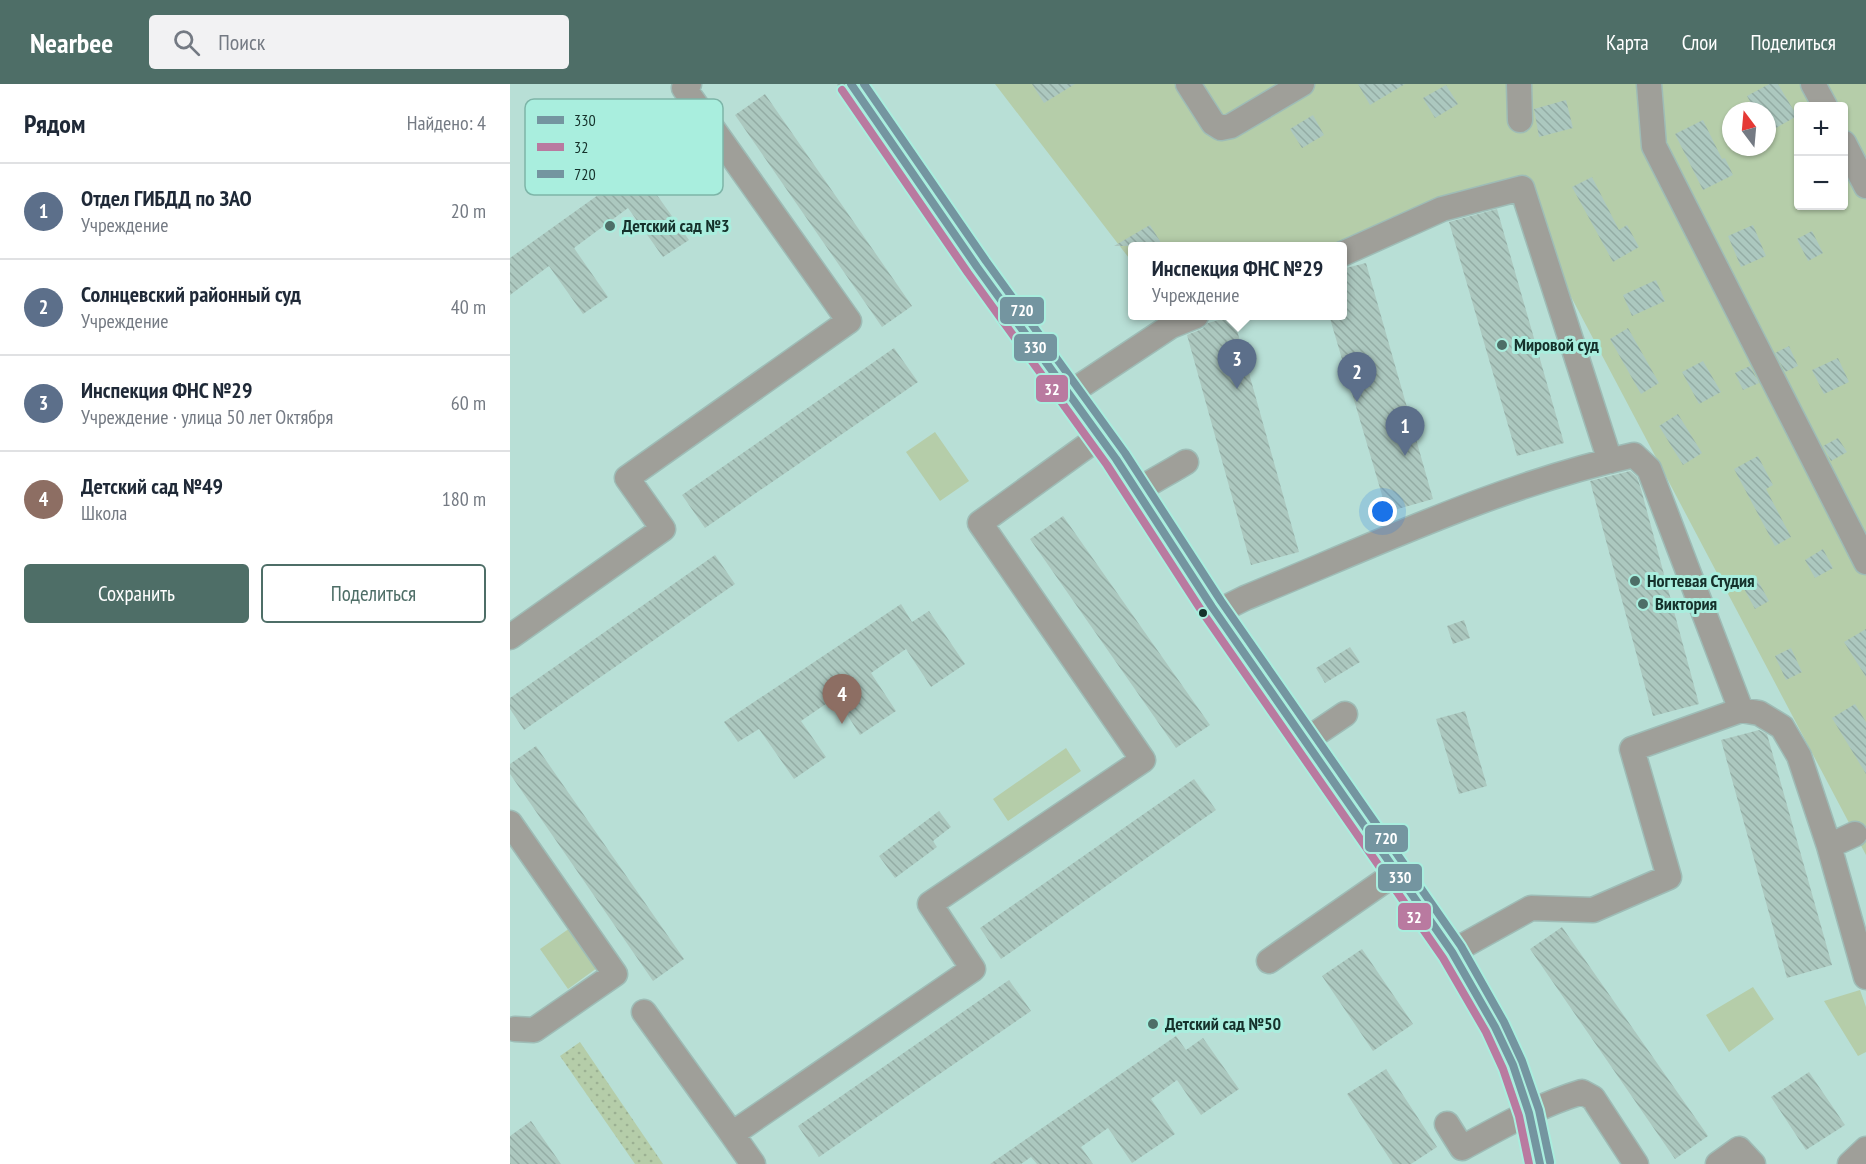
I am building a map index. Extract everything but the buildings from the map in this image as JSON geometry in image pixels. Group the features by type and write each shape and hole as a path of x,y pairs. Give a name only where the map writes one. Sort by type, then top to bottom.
{"street":[{"path":"689,84 684,88 692,99"},
{"path":"851,84 976,267 1070,393 1216,612 1452,952 1495,1027 1513,1065 1529,1113 1540,1164"},
{"path":"1188,84 1213,123 1221,128 1231,126 1302,84"},
{"path":"1519,84 1520,120"},
{"path":"1649,84 1654,146 1866,562"},
{"path":"1813,84 1823,102"},
{"path":"510,637 663,529 627,478 849,321 723,143"},
{"path":"1848,151 1866,186"},
{"path":"1347,252 1442,209 1522,188 1610,461"},
{"path":"1070,393 1171,326 1185,320"},
{"path":"732,1134 973,969 930,904 1143,760 980,523 1099,436"},
{"path":"1216,612 1245,598 1404,544 1464,508 1634,455 1649,468 1741,710"},
{"path":"1137,491 1162,474 1186,462"},
{"path":"1452,952 1531,908 1593,910 1669,877 1632,749 1741,710 1759,713 1782,727 1799,756 1829,846 1866,977"},
{"path":"1305,741 1345,714"},
{"path":"510,823 615,974 534,1030 512,1028"},
{"path":"1829,846 1855,834"},
{"path":"1269,961 1397,872"},
{"path":"644,1012 753,1164"},
{"path":"1447,1124 1462,1148 1529,1113 1582,1092 1593,1098 1636,1164"},
{"path":"1718,1164 1739,1149 1754,1164"},
{"path":"1850,1164 1866,1149"}],"green space":[{"path":"995,84 1866,84 1866,855 1512,185 1347,244 1347,242 1128,242 1128,257"},
{"path":"935,432 969,481 940,501 906,452"},
{"path":"1066,748 1081,771 1008,821 993,799"},
{"path":"570,928 597,968 568,989 540,949"},
{"path":"1753,987 1774,1019 1729,1052 1706,1015"},
{"path":"1860,990 1866,1007 1866,1052 1858,1056 1824,1001"},
{"path":"580,1042 663,1164 635,1164 560,1056"}],"transit line":[{"name":"330","path":"851,84 977,267 1116,459 1212,607 1452,952 1495,1027 1513,1065 1529,1113 1540,1164"},
{"name":"720","path":"864,84 986,261 1125,453 1221,601 1461,946 1504,1022 1522,1061 1539,1110 1550,1162"},
{"name":"32","path":"842,90 968,273 1107,465 1203,613 1443,958 1486,1032 1503,1069 1519,1116 1529,1164"}],"place":[{"name":"Детский сад №3","path":"610,226"},
{"name":"Мировой суд","path":"1502,345"},
{"name":"Инспекция ФНС №29","path":"1237,389"},
{"name":"Солнцевский районный суд","path":"1357,402"},
{"name":"Отдел ГИБДД по ЗАО","path":"1405,456"},
{"name":"Ногтевая Студия","path":"1635,581"},
{"name":"Виктория","path":"1643,604"},
{"name":"Детский сад №49","path":"842,724"},
{"name":"Детский сад №50","path":"1153,1024"}]}
